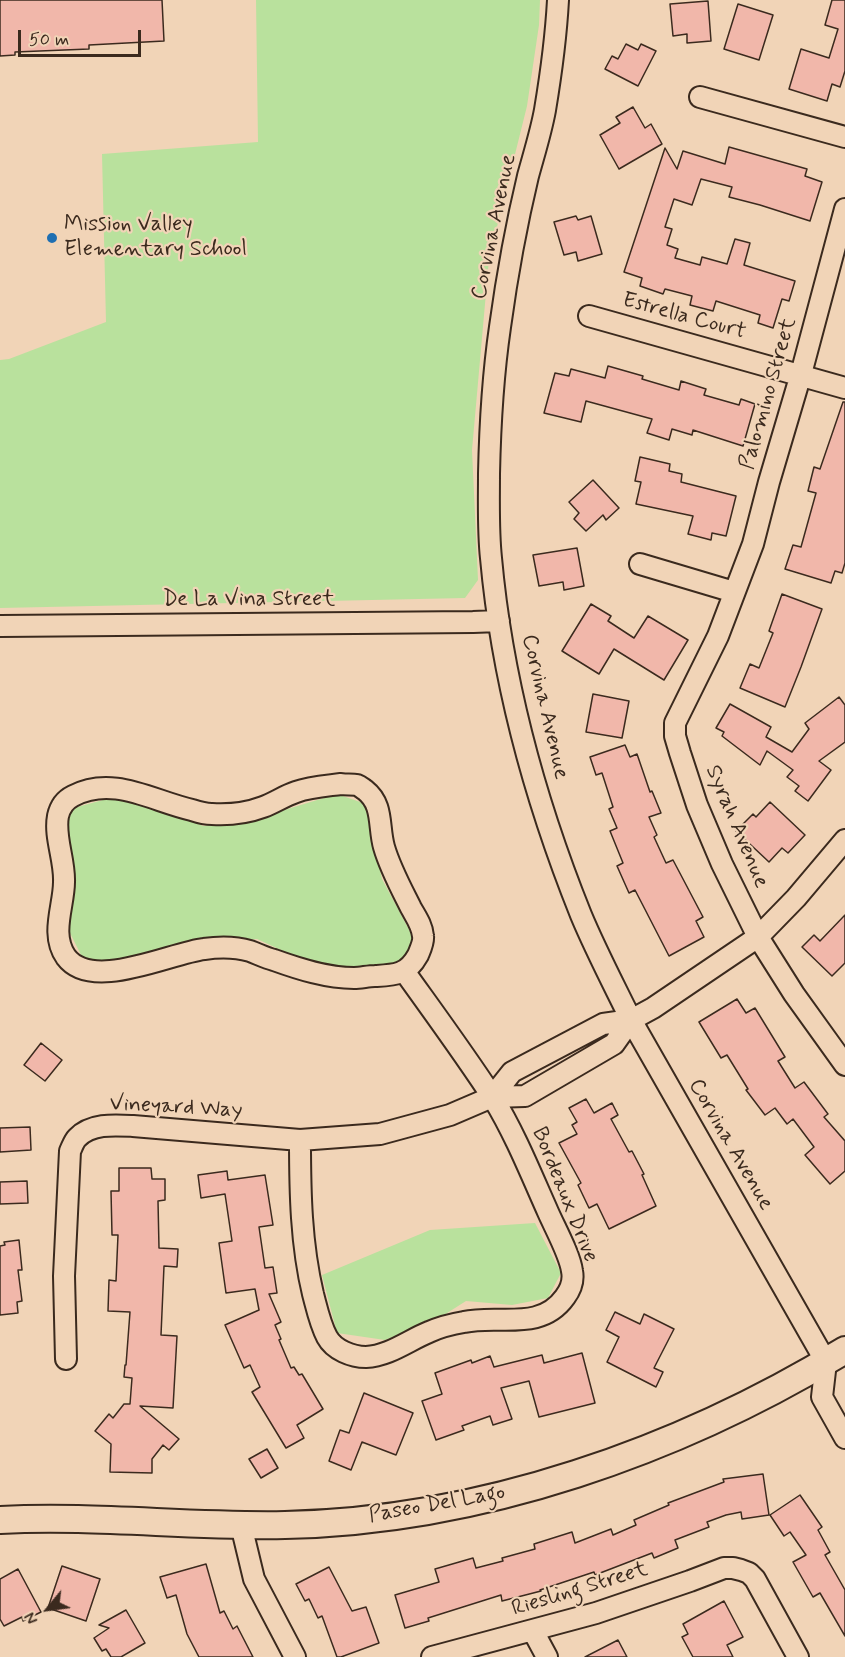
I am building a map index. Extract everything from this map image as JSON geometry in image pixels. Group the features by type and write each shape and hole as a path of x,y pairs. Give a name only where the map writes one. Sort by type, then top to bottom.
{"street":[{"name":"Corvina Avenue","path":"558,0 552,65 544,112 510,263 499,328 493,390 489,505 490,557 512,693 544,811 582,916 606,970 631,1020 839,1361"},
{"path":"700,97 845,137"},
{"name":"Palomino Street","path":"734,592 753,544 845,208"},
{"name":"Estrella Court","path":"589,316 845,387"},
{"path":"640,564 734,592"},
{"name":"Syrah Avenue","path":"734,592 718,636 675,723 675,736 698,806 722,864 758,937 794,994 845,1065"},
{"name":"De La Vina Street","path":"0,626 499,621"},
{"path":"359,785 378,804 381,835 388,861 421,925 424,938 420,951 413,964 404,971 392,975 352,978 328,975 248,951 227,948 184,953 150,964 120,970 88,969 75,965 67,958 61,947 58,930 64,893 64,869 57,825 59,812 66,800 81,792 98,788 121,789 210,814 238,813 261,808 295,793 321,786 359,785"},
{"path":"631,1020 653,1008 758,937 796,898 845,840"},
{"name":"Bordeaux Drive","path":"300,1140 303,1232 308,1273 319,1317 328,1339 339,1349 351,1355 366,1357 382,1354 429,1332 457,1323 530,1320 555,1308 565,1297 572,1284 572,1270 511,1128 404,971"},
{"name":"Vineyard Way","path":"492,1097 512,1072 603,1024 631,1020"},
{"name":"Vineyard Way","path":"66,1359 64,1276 68,1173 70,1151 77,1138 93,1129 108,1125 300,1140 380,1134 450,1115 492,1097 525,1096 614,1044 631,1020"},
{"path":"839,1361 822,1397 845,1438"},
{"name":"Paseo Del Lago","path":"0,1520 110,1520 195,1525 317,1523 402,1514 476,1500 559,1479 623,1458 708,1423 839,1361"},
{"path":"241,1525 254,1579 296,1657"},
{"name":"Riesling Street","path":"432,1657 533,1631 643,1598 724,1568 733,1568 749,1573 755,1579 798,1657"},
{"path":"533,1631 548,1657"}],"green space":[{"path":"256,0 540,0 539,25 527,106 489,259 472,450 478,580 465,598 0,608 0,360 9,359 106,322 102,154 258,142"},
{"path":"132,792 203,826 271,814 337,794 366,804 382,879 414,939 405,959 375,976 309,963 257,939 164,948 88,969 66,925 76,879 59,812"},
{"path":"535,1223 561,1273 548,1298 512,1305 466,1301 433,1322 385,1340 337,1333 322,1275 430,1230"}],"building":[{"path":"0,0 162,0 164,41 89,45 89,49 15,52 15,55 0,56"},
{"path":"832,0 845,0 845,71 840,87 832,84 827,101 789,89 801,49 829,58 838,29 825,25"},
{"path":"708,1 711,41 687,43 687,34 673,36 670,4"},
{"path":"738,4 773,15 759,60 724,49"},
{"path":"626,44 638,50 641,44 656,51 638,86 605,69 612,56 618,59"},
{"path":"633,107 645,128 651,124 662,144 619,169 600,135 620,123 616,117"},
{"path":"729,147 807,169 805,176 822,182 810,221 729,197 732,187 701,179 692,205 674,199 665,227 672,229 667,245 678,249 675,258 700,265 702,257 727,264 735,239 750,243 744,265 795,281 789,301 782,299 773,328 758,323 760,315 716,301 713,311 690,305 692,296 665,289 663,294 640,286 642,278 624,272 665,148 677,169 683,151 725,164"},
{"path":"576,216 578,220 591,216 602,254 578,261 576,252 564,255 554,222"},
{"path":"608,366 679,390 681,381 706,389 704,395 739,405 741,399 755,404 743,446 693,430 692,435 672,429 669,440 647,433 652,419 586,401 581,422 544,413 555,373 569,376 571,369 605,378"},
{"path":"843,402 845,402 845,563 842,573 835,571 831,583 785,569 793,545 801,547 816,493 808,491 814,467 820,469"},
{"path":"640,457 670,464 669,471 682,474 681,482 736,496 726,536 712,533 711,540 688,534 693,516 636,504 641,482 635,481"},
{"path":"593,480 619,508 606,520 603,515 586,531 574,519 579,513 569,502"},
{"path":"577,548 584,586 564,590 563,582 539,586 533,555"},
{"path":"782,594 822,609 785,707 740,688 750,664 759,668 773,633 769,631"},
{"path":"591,604 611,616 608,621 634,638 648,616 688,640 664,680 614,649 599,674 562,651"},
{"path":"593,694 629,701 622,738 586,732"},
{"path":"839,697 845,705 845,742 819,761 831,770 808,801 795,791 799,786 787,777 793,770 767,751 760,765 722,736 724,732 716,728 730,704 771,727 766,737 792,752 809,729 805,723"},
{"path":"625,745 630,757 637,754 650,792 652,791 661,813 649,817 657,835 654,837 666,863 673,860 703,917 696,921 704,937 669,956 635,890 629,893 617,866 623,863 610,831 617,828 609,809 613,807 602,773 596,775 590,757"},
{"path":"770,802 805,835 788,853 782,848 769,862 736,831 753,814 756,817"},
{"path":"845,915 845,963 832,976 802,947 814,935 820,941"},
{"path":"737,999 746,1013 755,1008 785,1057 778,1061 795,1088 804,1082 828,1114 824,1117 845,1141 845,1171 830,1184 805,1155 814,1147 793,1119 787,1124 775,1108 765,1115 746,1090 748,1089 727,1055 721,1058 699,1022"},
{"path":"41,1043 62,1060 45,1081 24,1065"},
{"path":"586,1099 594,1113 612,1103 618,1115 611,1119 644,1174 642,1175 656,1206 609,1229 597,1204 589,1208 578,1185 581,1183 559,1143 577,1134 572,1125 577,1122 569,1108"},
{"path":"30,1127 31,1150 0,1152 0,1128"},
{"path":"119,1168 151,1168 152,1179 165,1179 165,1200 158,1201 159,1248 178,1249 177,1267 164,1266 161,1335 177,1336 173,1408 140,1406 179,1439 169,1450 163,1445 152,1459 152,1473 110,1472 111,1444 95,1431 109,1414 113,1418 124,1404 130,1404 132,1378 124,1377 130,1312 108,1311 109,1280 116,1281 118,1235 112,1235 111,1191 119,1191"},
{"path":"227,1171 228,1180 265,1175 273,1225 259,1227 265,1268 273,1267 277,1293 269,1294 281,1322 275,1325 291,1368 294,1367 299,1375 302,1374 323,1409 297,1425 304,1438 286,1448 252,1392 260,1387 250,1365 244,1368 225,1325 259,1310 255,1289 226,1293 219,1243 232,1241 225,1194 201,1198 198,1175"},
{"path":"27,1181 28,1203 0,1204 0,1182"},
{"path":"19,1240 22,1270 18,1270 22,1301 17,1302 18,1313 0,1315 0,1246 5,1245 4,1242"},
{"path":"615,1312 640,1324 644,1314 674,1329 654,1368 663,1372 656,1387 607,1362 619,1337 606,1330"},
{"path":"582,1353 595,1403 539,1417 529,1381 501,1388 512,1419 493,1425 490,1416 462,1426 464,1430 436,1440 422,1401 442,1394 435,1373 490,1356 494,1367 542,1355 544,1363"},
{"path":"364,1393 413,1413 396,1455 362,1442 351,1470 329,1461 340,1430 349,1433"},
{"path":"267,1449 278,1468 261,1478 249,1459"},
{"path":"763,1474 769,1515 742,1519 741,1512 726,1515 707,1522 709,1527 675,1540 678,1548 654,1558 652,1553 595,1575 594,1572 541,1591 502,1601 501,1595 428,1618 429,1621 405,1628 395,1595 439,1582 435,1569 473,1558 476,1568 503,1561 502,1558 535,1549 534,1544 572,1532 575,1543 611,1529 613,1535 636,1525 634,1520 669,1505 668,1503 724,1482 723,1479"},
{"path":"800,1495 822,1527 818,1530 830,1552 825,1555 845,1590 845,1636 820,1593 813,1597 793,1562 806,1555 790,1532 784,1536 770,1515"},
{"path":"206,1564 220,1613 224,1611 233,1629 237,1626 253,1657 199,1657 187,1634 176,1595 167,1598 160,1577"},
{"path":"62,1566 100,1579 86,1621 48,1608"},
{"path":"329,1567 352,1611 366,1607 379,1643 337,1657 322,1616 318,1618 309,1599 305,1601 296,1584"},
{"path":"18,1569 41,1612 23,1621 22,1617 4,1626 0,1619 0,1579"},
{"path":"724,1601 743,1637 727,1645 733,1657 693,1657 682,1637 688,1634 683,1624"},
{"path":"126,1610 145,1643 121,1657 111,1657 106,1649 102,1651 94,1638 109,1628 99,1625"},
{"path":"618,1640 627,1657 585,1657"}],"place":[{"name":"Mission Valley Elementary School","path":"52,238"}]}
